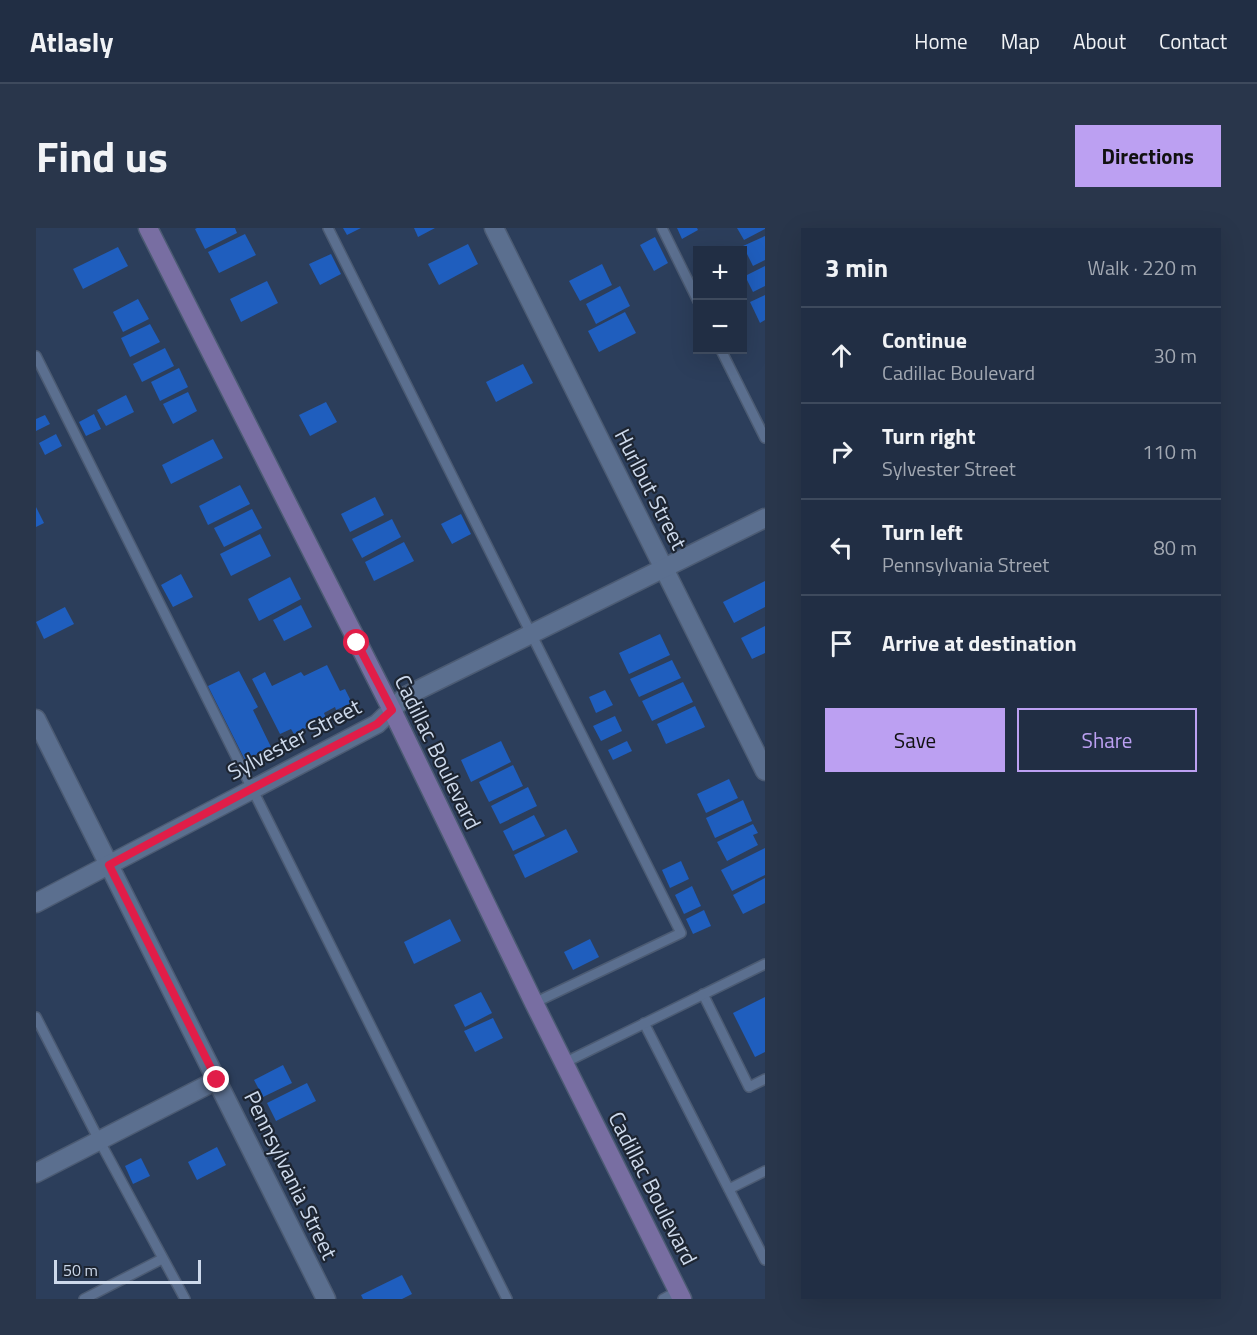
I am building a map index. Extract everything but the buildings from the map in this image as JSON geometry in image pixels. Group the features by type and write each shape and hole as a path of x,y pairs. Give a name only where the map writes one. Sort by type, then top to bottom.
{"street":[{"name":"Cadillac Boulevard","path":"148,228 392,710 564,1063 674,1296"},
{"name":"Hurlbut Street","path":"494,228 765,771"},
{"name":"Sylvester Street","path":"36,903 377,724 406,696 765,518"},
{"name":"Pennsylvania Street","path":"36,718 326,1299"},
{"path":"36,1173 217,1080"}],"lane":[{"path":"328,228 681,933 534,1003"},
{"path":"662,228 698,300"},
{"path":"724,354 765,438"},
{"path":"36,356 507,1299"},
{"path":"564,1063 765,963"},
{"path":"703,994 749,1087 765,1079"},
{"path":"36,1017 40,1036 99,1140 184,1299"},
{"path":"644,1023 765,1260"},
{"path":"729,1189 765,1171"},
{"path":"84,1299 162,1259"}],"route":[{"path":"217,1080 109,865 377,724 392,710 357,643"}]}
